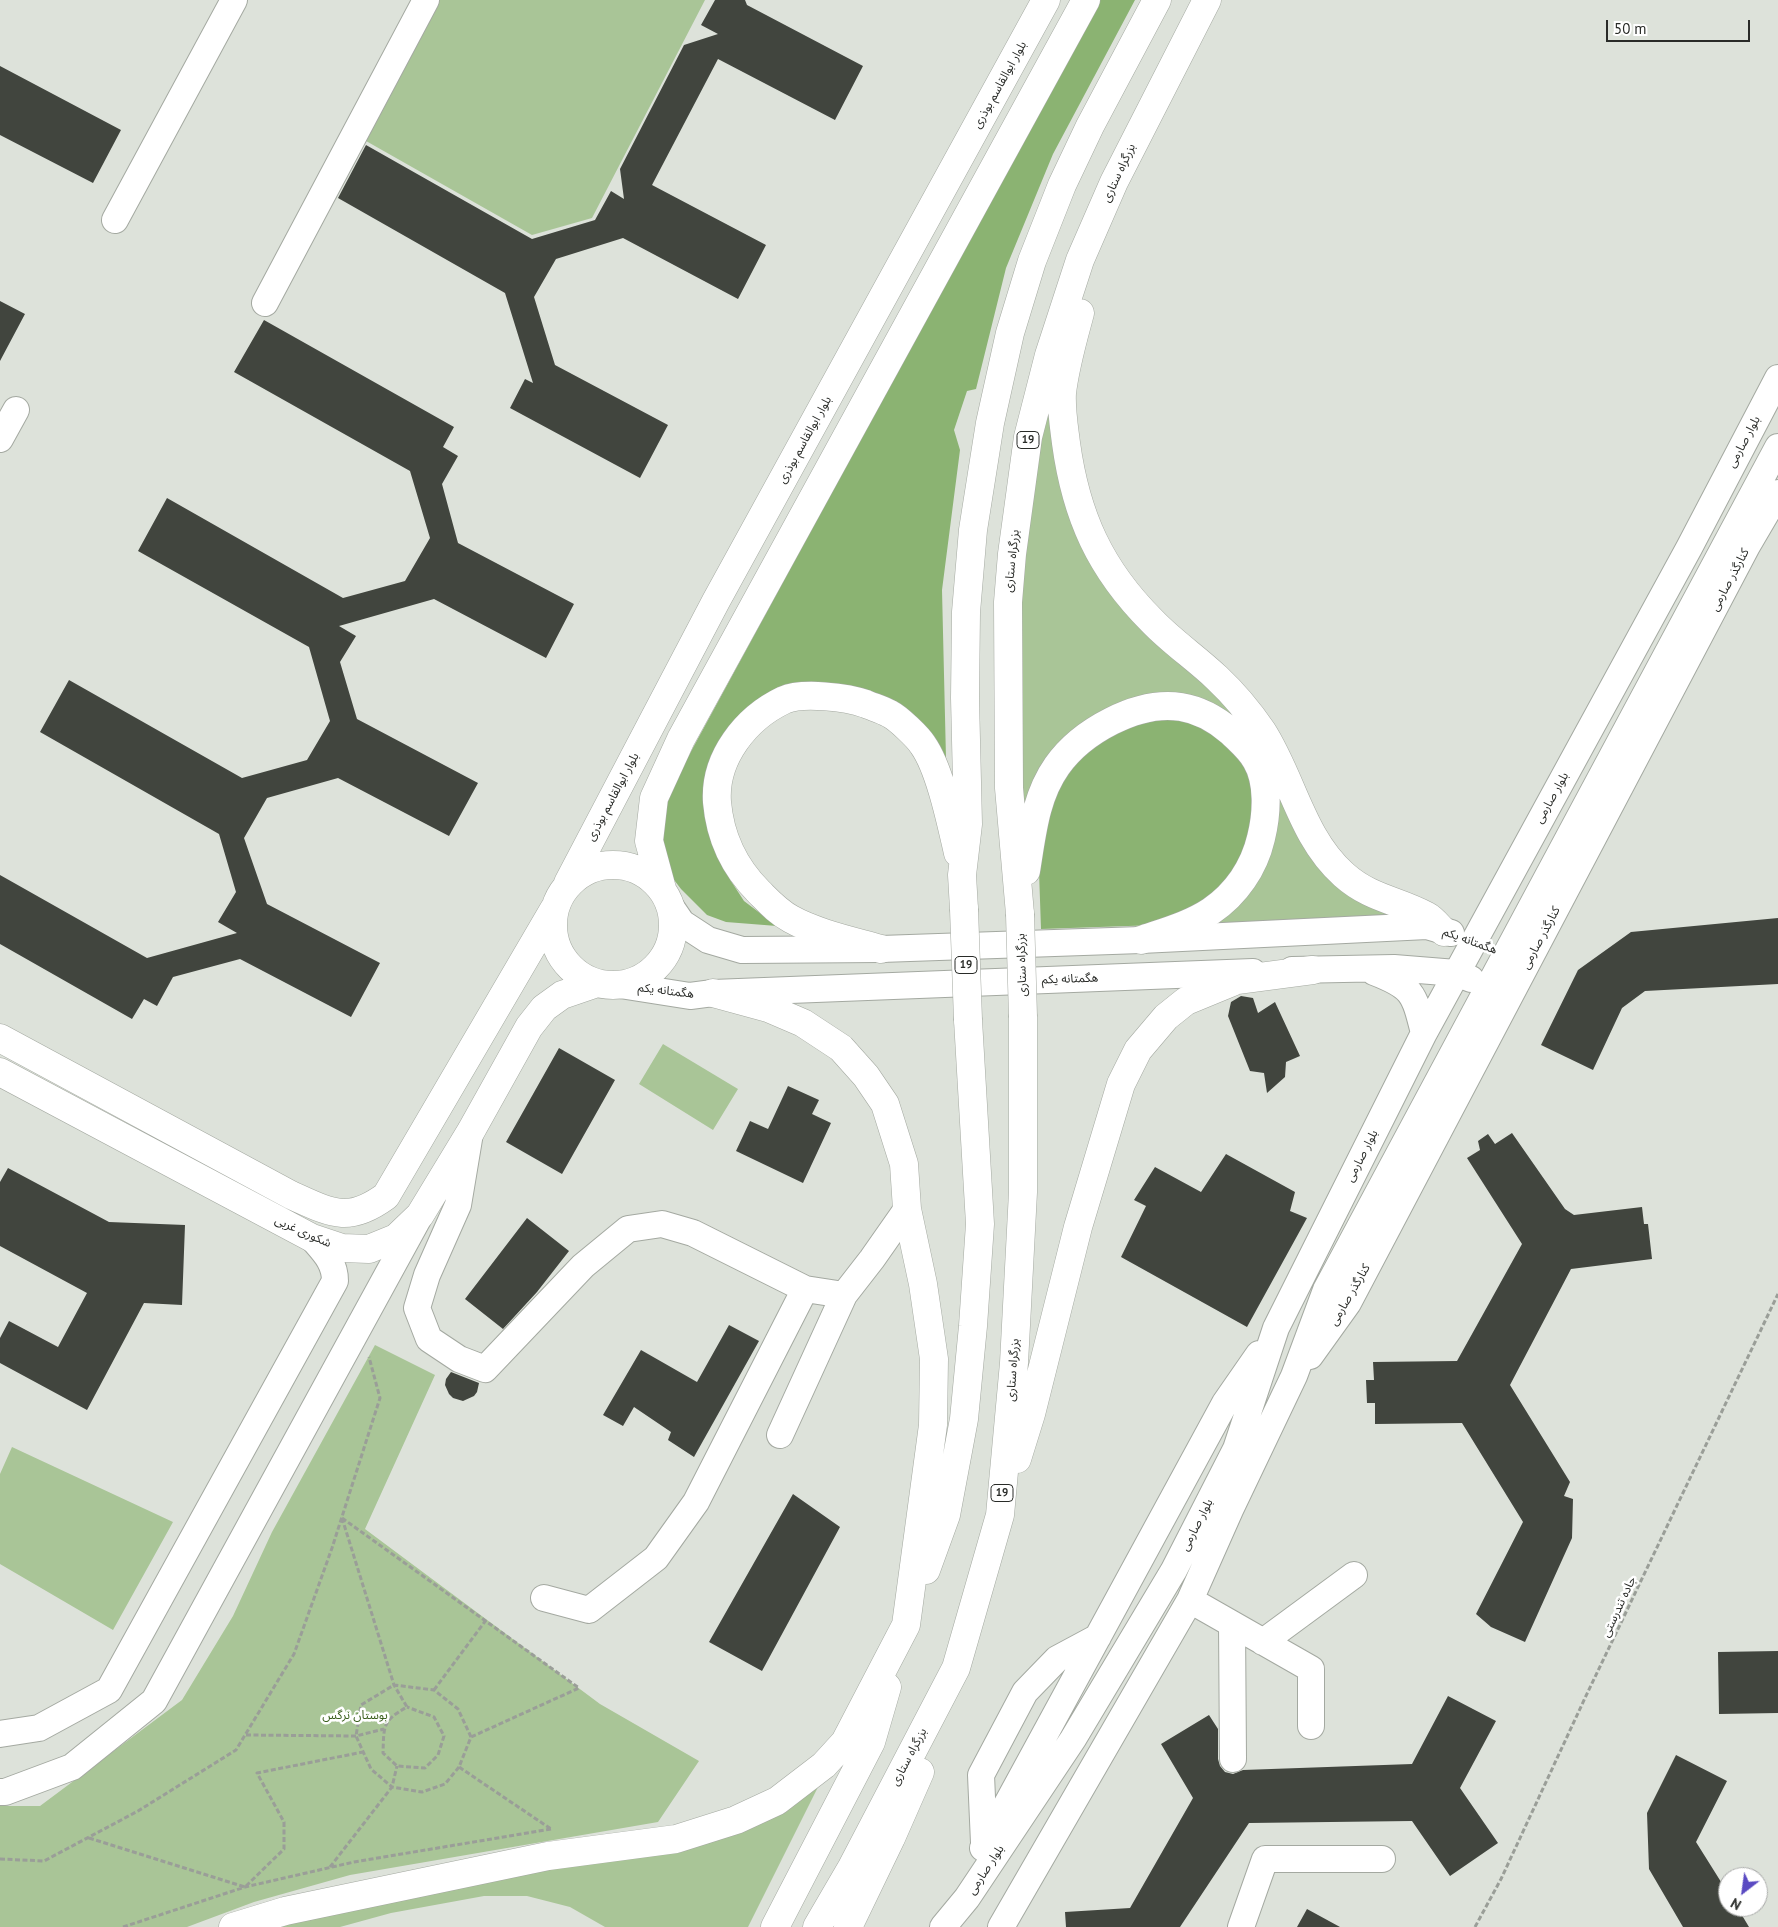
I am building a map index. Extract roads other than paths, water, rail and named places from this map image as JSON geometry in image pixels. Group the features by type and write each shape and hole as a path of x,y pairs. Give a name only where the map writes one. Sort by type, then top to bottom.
{"main road":[{"name":"بلوار ابوالقاسم بوذری","path":"568,883 706,619 1046,0"},
{"path":"554,909 553,932 560,955 576,973 609,984 641,979 658,966 669,948 674,928 667,898 649,841 654,798 681,739 736,637 1086,0"},
{"name":"19","path":"775,1927 871,1742 906,1625 946,1514 964,1419 980,1224 962,875 968,824 964,698 966,612 973,530 992,414 1010,333 1029,270 1058,193 1090,126 1157,0"},
{"name":"بزرگراه ستاری","path":"817,1927 852,1867 956,1668 1000,1515 1014,1363 1022,1201 1023,1017 1020,914 1009,788 1008,602 1012,554 1028,436 1049,355 1080,260 1114,182 1207,0"},
{"path":"1114,182 1092,278 1074,336 1062,394 1063,421 1069,466 1089,533 1105,564 1124,592 1154,623 1216,677 1261,730 1274,752 1305,821 1325,855 1345,876 1374,895 1429,916 1456,936"},
{"path":"706,619 736,637"},
{"path":"880,949 836,936 791,919 774,908 749,882 733,859 721,827 717,800 721,770 736,739 756,717 785,699 819,695 854,700 891,714 923,745 936,774 952,826 962,875"},
{"path":"1020,914 1036,812 1044,790 1056,767 1077,744 1113,720 1135,712 1161,706 1181,707 1200,712 1222,725 1243,743 1257,761 1263,781 1266,804 1263,828 1258,850 1246,875 1231,894 1211,911 1194,920 1141,940"},
{"path":"0,1038 291,1195 328,1212 350,1214 371,1207 386,1196 568,883 590,868 616,864 642,871 667,898"},
{"path":"1000,1515 1031,1414 1078,1228 1121,1084 1138,1050 1166,1017 1186,1001 1237,980 1313,970"},
{"name":"شکوری غربی","path":"0,1072 312,1238 342,1248 369,1249 396,1238 420,1215 471,1131 529,1027 544,1008 562,994 609,984"},
{"path":"233,1927 284,1911 548,1856 676,1839 736,1820 777,1801 824,1765 835,1754 845,1742 906,1625 932,1425 934,1359 923,1284 907,1209 904,1164 885,1104 866,1076 841,1048 803,1023 768,1008 714,993"},
{"path":"848,1927 891,1838 939,1729 956,1668"}],"street":[{"path":"115,220 234,0"},
{"path":"265,303 426,0"},
{"name":"بلوار صارمی","path":"943,1927 968,1898 1073,1739 1174,1570 1236,1449 1276,1328 1456,973 1456,936 1496,900 1689,548 1778,378"},
{"path":"0,438 16,410"},
{"name":"بلوار صارمی","path":"1001,1927 1190,1600 1230,1510 1294,1376 1326,1290 1716,560 1738,541 1744,509 1778,447"},
{"name":"کنارگذر صارمی","path":"1294,1376 1322,1342 1348,1303 1476,1060 1738,541 1778,493"},
{"path":"1717,494 1744,509"},
{"path":"1702,522 1738,541"},
{"path":"1689,548 1716,560"},
{"name":"هگمتانه یکم","path":"667,898 682,923 708,940 742,950 880,949 1141,940 1427,926 1505,954"},
{"path":"1364,968 1395,980 1405,987 1416,1002 1424,1033"},
{"name":"هگمتانه یکم","path":"609,984 690,996 714,993 1394,968 1456,973 1488,986"},
{"path":"471,1131 458,1206 427,1275 417,1308 429,1339 459,1359 485,1369 583,1266 628,1229 662,1224 693,1233 805,1289 844,1295"},
{"path":"780,1435 844,1295 907,1209"},
{"path":"0,1792 5,1792 72,1767 154,1701 420,1215"},
{"path":"0,1734 39,1728 109,1690 335,1281 335,1270 329,1258 312,1238"},
{"path":"544,1598 589,1610 656,1558 696,1502 805,1289"},
{"path":"968,1898 984,1843 1225,1403 1276,1328"},
{"path":"1262,1642 1354,1574"},
{"path":"1190,1600 1311,1669 1311,1726"},
{"path":"1232,1624 1233,1759"},
{"path":"984,1843 982,1774 1025,1692 1057,1658 1098,1637"},
{"path":"1241,1927 1265,1859 1382,1860"}],"park label":[{"name":"بوستان نرگس","path":"355,1716"}]}
